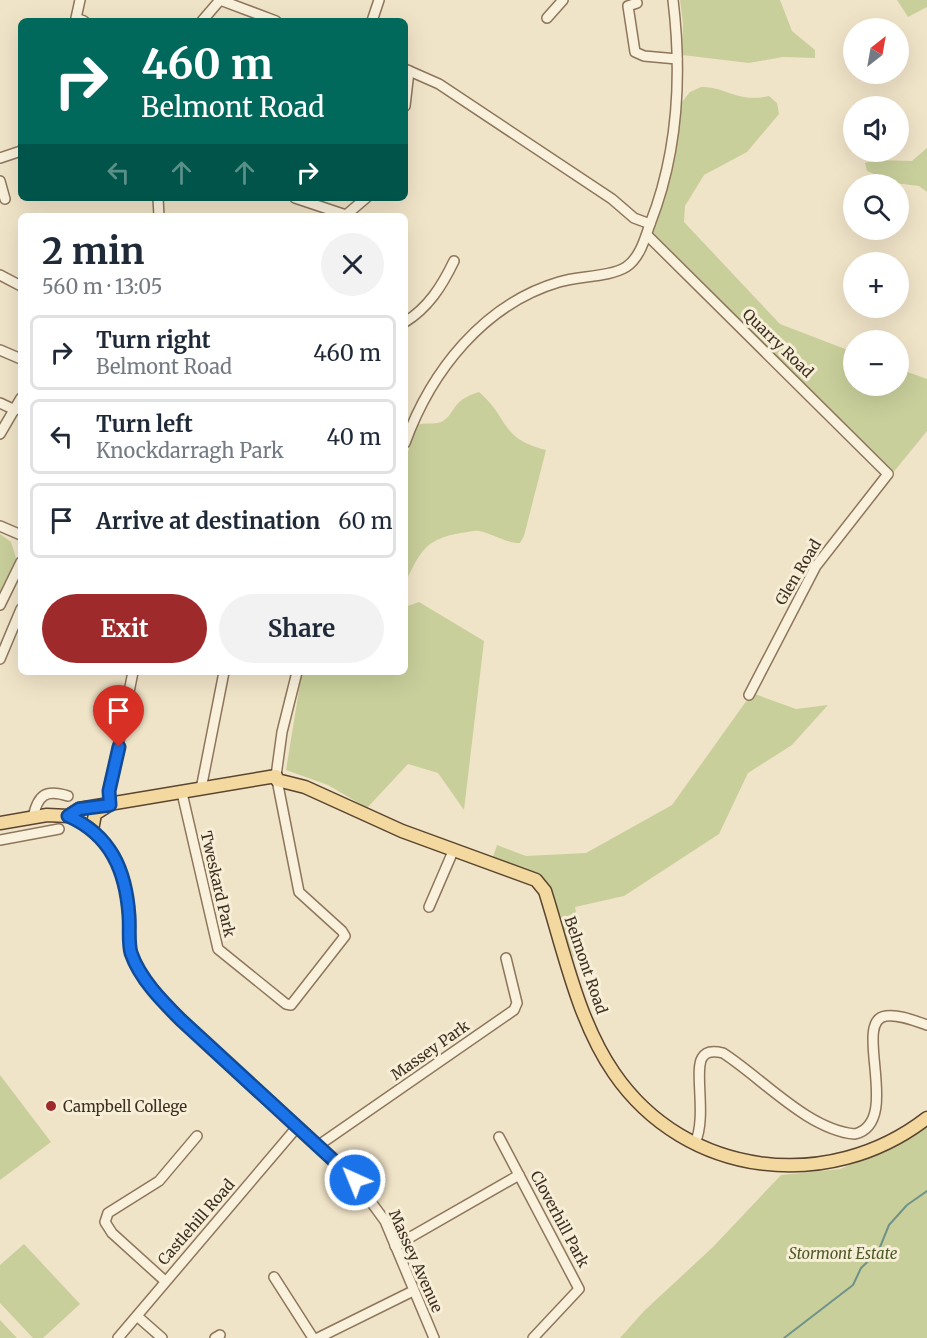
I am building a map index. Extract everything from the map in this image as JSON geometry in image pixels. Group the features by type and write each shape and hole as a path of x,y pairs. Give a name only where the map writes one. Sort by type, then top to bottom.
{"main road":[{"name":"Belmont Road","path":"0,823 33,817 68,816 79,809 276,778 305,787 402,831 526,875 541,885 585,1012 613,1072 652,1115 695,1143 748,1162 771,1166 812,1166 874,1151 894,1141 927,1118"},
{"path":"92,830 95,814 110,805"}],"street":[{"path":"76,18 81,0"},
{"path":"205,18 220,0 268,18"},
{"path":"373,18 379,0"},
{"path":"547,18 563,0"},
{"path":"408,435 417,410 428,391 478,327 515,302 558,282 626,267 637,255 647,235 665,180 675,127 677,59 673,0"},
{"path":"636,3 628,6 635,52 644,56 677,59"},
{"path":"408,70 439,84 612,199 634,218 650,224"},
{"path":"0,158 18,152"},
{"path":"0,181 5,199"},
{"path":"304,201 340,213"},
{"path":"348,213 362,201"},
{"name":"Quarry Road","path":"647,235 888,474"},
{"path":"408,320 422,311 444,283 454,261"},
{"path":"0,275 18,284"},
{"path":"0,350 18,358"},
{"path":"0,403 15,410"},
{"path":"0,434 18,404"},
{"name":"Glen Road","path":"749,695 816,566 888,474"},
{"path":"0,526 18,534"},
{"path":"0,605 18,568"},
{"path":"0,659 18,616"},
{"path":"110,805 109,791 132,675"},
{"path":"201,789 223,675"},
{"path":"276,778 285,721 296,675"},
{"name":"Tweskard Park","path":"182,793 218,948 286,1004 291,1005 345,936 299,892 276,778"},
{"path":"33,817 36,803 42,795 50,792 68,796"},
{"name":"Massey Avenue","path":"68,816 92,830 110,849 119,866 125,886 131,952 139,969 158,997 355,1180 385,1221 434,1338"},
{"path":"0,840 59,830"},
{"path":"429,907 454,849"},
{"name":"Massey Park","path":"319,1145 514,1010 517,1003 506,958"},
{"path":"695,1143 702,1117 699,1064 705,1054 711,1051 723,1053 815,1121 837,1131 855,1134 867,1125 877,1095 872,1036 877,1021 880,1017 892,1016 927,1025"},
{"name":"Castlehill Road","path":"118,1338 298,1126"},
{"path":"165,1281 112,1233 107,1226 106,1218 112,1209 159,1181 197,1136"},
{"name":"Cloverhill Park","path":"499,1137 579,1289 578,1293 534,1338"},
{"path":"395,1246 519,1175"},
{"path":"274,1278 313,1338"},
{"path":"318,1338 413,1291"},
{"path":"137,1316 162,1338"}],"green space":[{"path":"680,0 780,0 792,31 815,50 815,58 783,57 749,63 682,55 683,24"},
{"path":"897,0 927,0 927,7 908,17"},
{"path":"701,87 719,89 748,98 769,96 777,103 779,114 747,152 704,175 685,206 684,222 780,324 843,348 843,396 909,396 909,373 927,379 927,431 892,474 652,233 675,159 682,102 690,92"},
{"path":"927,148 927,192 919,186 909,185 909,174 874,174 867,171 865,163 909,162"},
{"path":"479,392 512,433 531,445 546,450 524,536 520,543 509,542 477,531 439,539 431,543 420,555 408,577 408,452 410,442 417,425 441,422 458,403"},
{"path":"0,534 11,542 16,558 0,592"},
{"path":"419,602 484,641 464,810 438,773 408,764 367,808 328,785 286,770 302,675 408,675 408,606"},
{"path":"752,693 796,709 828,705 792,745 748,773 719,834 624,896 575,907 584,951 573,957 548,885 540,874 493,857 497,845 526,856 586,853 672,805"},
{"path":"0,1075 51,1142 0,1180"},
{"name":"Stormont Estate","path":"927,1125 927,1338 620,1338 644,1311 713,1247 781,1175 840,1169 899,1144"},
{"path":"24,1244 80,1304 43,1338 33,1338 0,1303 0,1265"},
{"path":"0,1320 17,1338 0,1338"}],"waterway":[{"path":"784,1338 853,1285 861,1268 878,1252 889,1225 907,1205 927,1191"}],"place":[{"name":"Campbell College","path":"51,1106"}],"route":[{"path":"119,747 109,791 110,805 79,809 68,816 101,838 119,866 125,886 131,952 139,969 158,997 181,1020 355,1180"}]}
